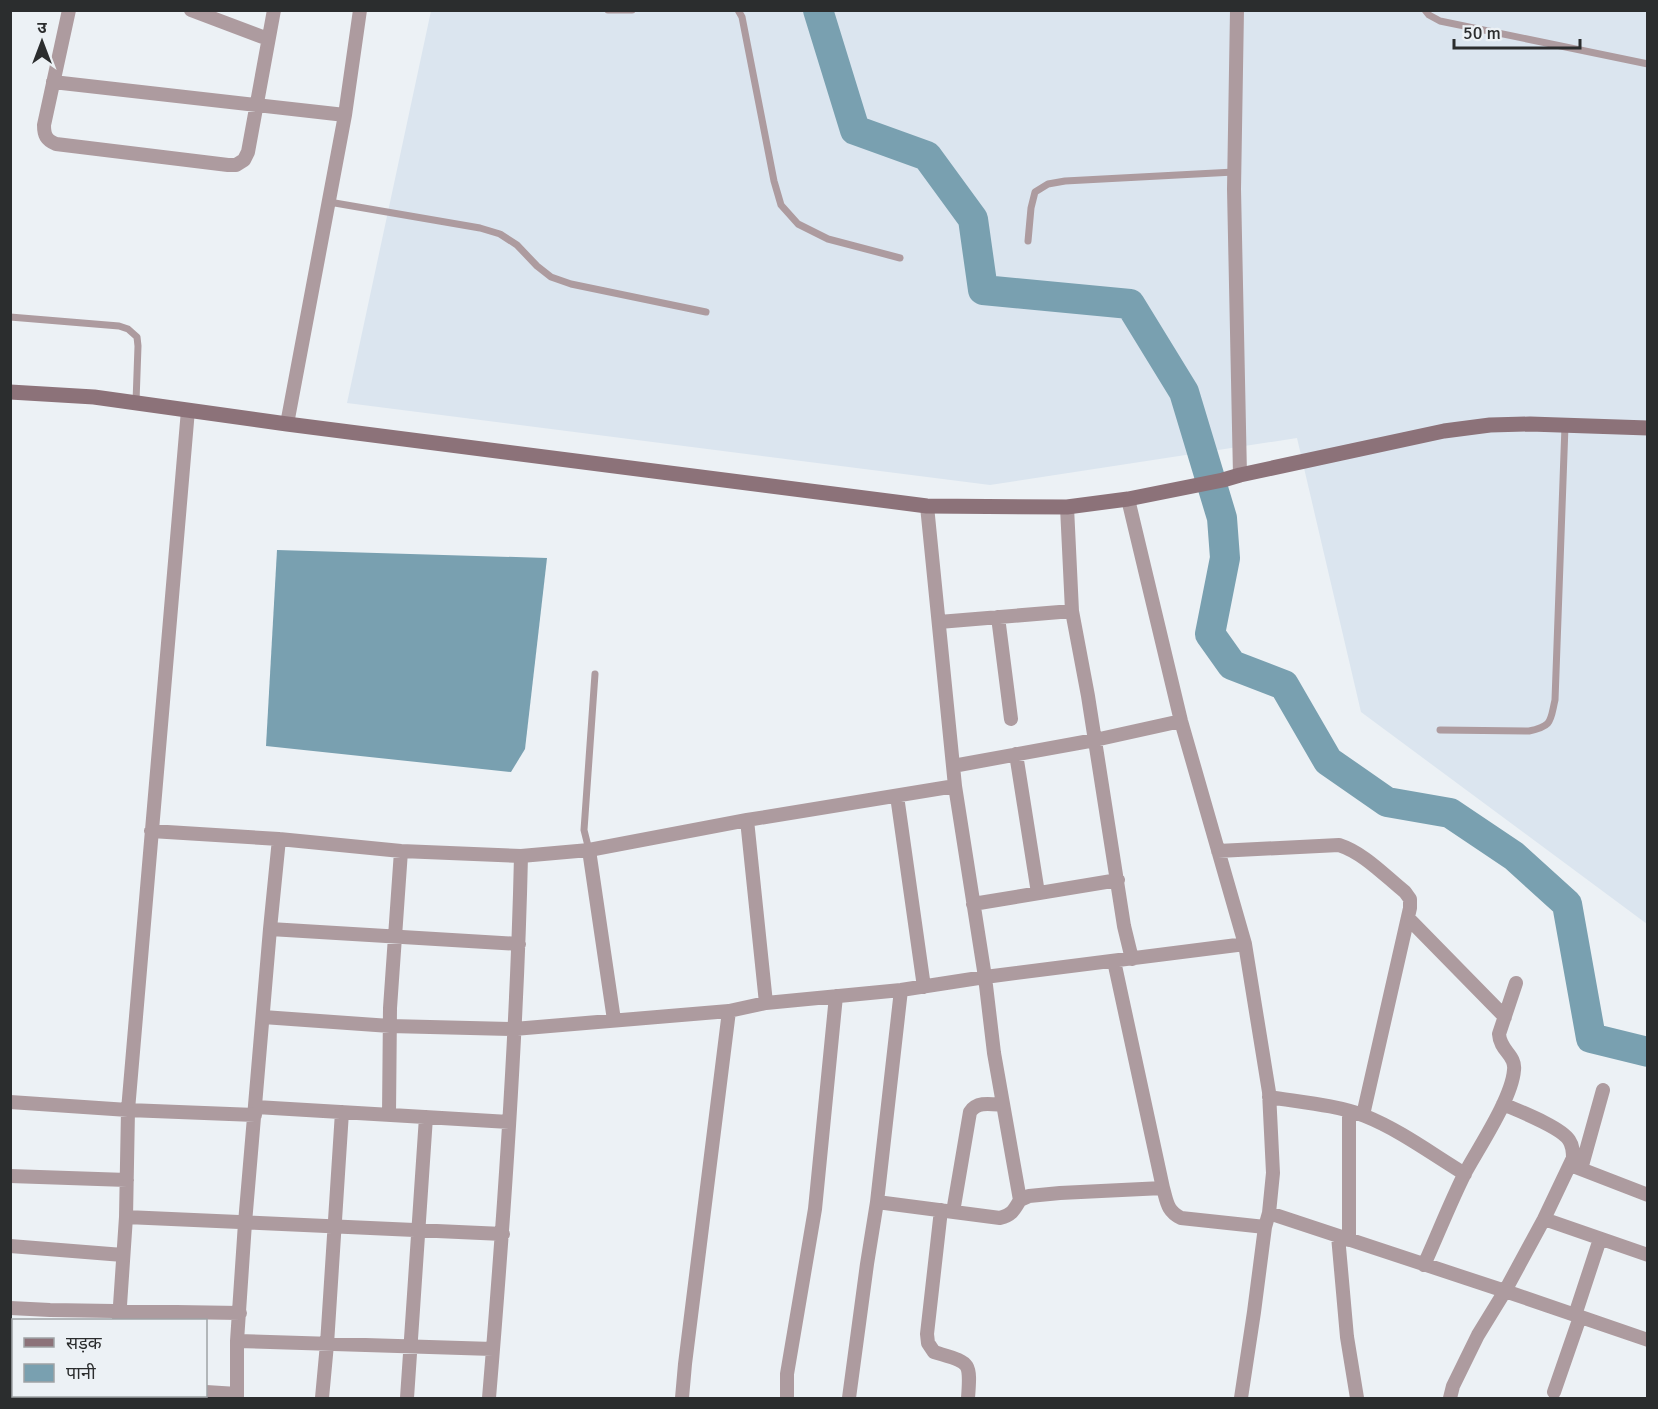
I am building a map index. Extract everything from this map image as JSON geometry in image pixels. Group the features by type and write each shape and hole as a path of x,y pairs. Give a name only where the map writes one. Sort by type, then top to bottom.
{"main road":[{"path":"10,392 94,397 286,424 927,506 1067,507 1128,499 1444,431 1490,425 1647,428"}],"street":[{"path":"69,10 44,125 44,135 49,141 56,144 228,165 236,165 244,160 248,152 273,10"},
{"path":"191,10 268,39"},
{"path":"286,424 345,115 360,10"},
{"path":"1237,10 1234,172 1240,475"},
{"path":"53,82 345,115"},
{"path":"119,1316 126,1217 128,1110 188,410"},
{"path":"1128,499 1181,722 1245,944 1269,1097 1274,1173 1240,1398"},
{"path":"877,1202 1000,1218 1014,1212 1020,1200 994,1053 985,977 955,786 927,506"},
{"path":"1067,507 1072,611 1124,926 1132,958"},
{"path":"939,621 1072,611"},
{"path":"998,617 1011,719"},
{"path":"953,766 1181,722"},
{"path":"1016,754 1038,893"},
{"path":"151,831 279,839 401,851 521,856 589,850 747,820 955,786"},
{"path":"897,796 924,987"},
{"path":"747,820 766,1003"},
{"path":"207,1392 237,1396 237,1341 245,1222 279,839"},
{"path":"1218,851 1338,845 1359,854 1405,892 1410,899 1408,918 1364,1115"},
{"path":"589,850 614,1020"},
{"path":"389,1115 390,1026 401,851"},
{"path":"489,1398 509,1122 519,944 521,856"},
{"path":"973,904 1118,880"},
{"path":"1408,918 1505,1017"},
{"path":"270,929 519,944"},
{"path":"263,1017 390,1026 514,1029 729,1011 766,1003 901,990 1245,944"},
{"path":"1114,961 1163,1188 1168,1207 1173,1214 1181,1218 1267,1220 1343,1238 1647,1340"},
{"path":"1424,1265 1465,1174 1503,1104 1514,1073 1515,1064 1503,1050 1499,1034 1516,983"},
{"path":"849,1398 877,1202 901,990"},
{"path":"787,1398 787,1374 815,1209 836,996"},
{"path":"682,1398 729,1011"},
{"path":"1450,1398 1453,1386 1478,1335 1576,1168 1603,1090"},
{"path":"1269,1097 1364,1115 1386,1125 1465,1174"},
{"path":"10,1102 128,1110 342,1112 509,1122"},
{"path":"968,1398 970,1372 965,1364 959,1359 934,1352 928,1343 927,1334 947,1211 970,1112 974,1106 981,1104 1003,1105"},
{"path":"1503,1104 1558,1129 1569,1138 1576,1168"},
{"path":"1349,1111 1343,1238 1347,1337 1357,1398"},
{"path":"322,1398 342,1112"},
{"path":"407,1398 426,1117"},
{"path":"1576,1168 1647,1195"},
{"path":"10,1176 127,1180"},
{"path":"1020,1200 1029,1196 1059,1193 1163,1188"},
{"path":"126,1217 502,1234"},
{"path":"1544,1219 1647,1255"},
{"path":"1554,1392 1600,1239"},
{"path":"10,1246 123,1255"},
{"path":"10,1308 119,1316 240,1313"},
{"path":"237,1341 493,1349"}],"lane":[{"path":"608,10 632,10"},
{"path":"738,10 742,17 774,181 781,205 798,224 828,239 900,258"},
{"path":"1425,10 1440,21 1647,64"},
{"path":"1028,241 1031,207 1035,192 1048,184 1065,181 1234,172"},
{"path":"329,202 480,228 500,234 517,245 551,277 571,284 706,312"},
{"path":"10,317 119,326 128,329 137,337 138,346 136,403"},
{"path":"1440,730 1529,731 1544,728 1550,721 1555,700 1565,426"},
{"path":"589,850 584,830 595,674"}],"shaded area":[{"path":"431,11 1647,11 1647,924 1361,712 1297,438 990,485 347,403"}],"water":[{"path":"277,550 547,558 525,749 511,772 266,746"}],"waterway":[{"path":"818,10 855,130 927,156 973,219 983,290 1130,304 1184,392 1222,518 1225,558 1210,634 1232,665 1284,685 1328,761 1387,802 1450,813 1514,856 1567,904 1591,1038 1648,1052"}]}
